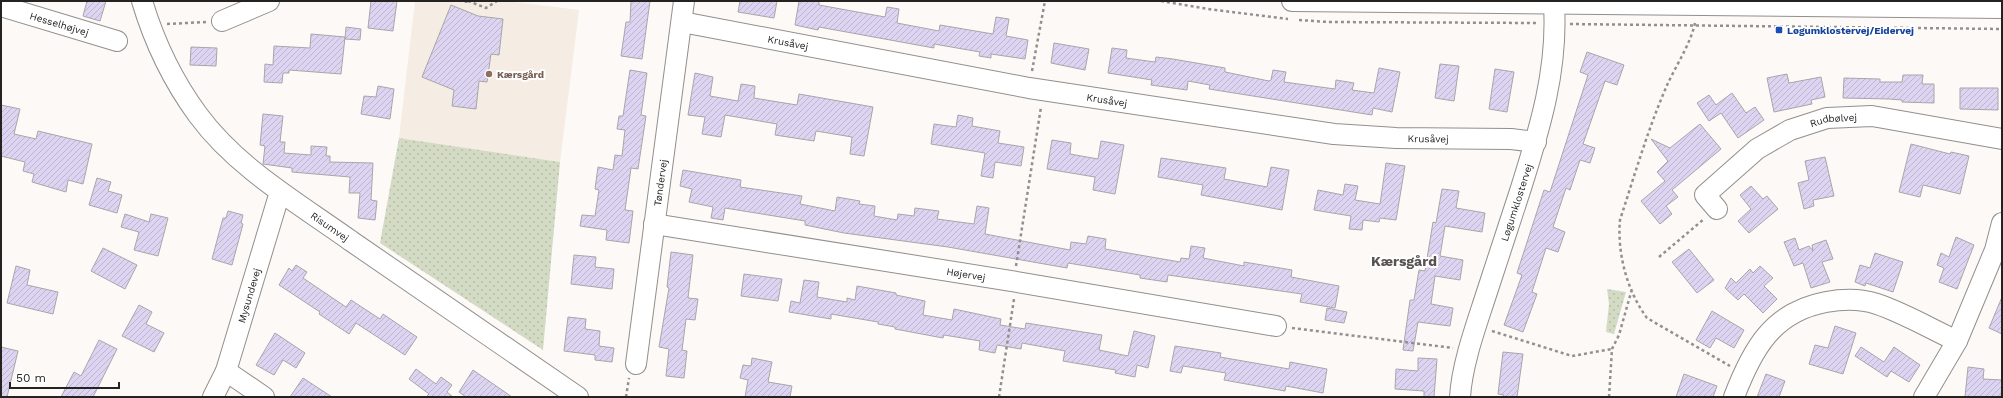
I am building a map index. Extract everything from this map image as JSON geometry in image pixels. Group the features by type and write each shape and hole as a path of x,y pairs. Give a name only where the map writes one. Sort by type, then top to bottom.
{"street":[{"name":"Risumvej","path":"142,1 149,26 173,77 198,115 229,150 280,192 578,397"},
{"path":"222,21 268,1"},
{"name":"Tøndervej","path":"636,364 684,1"},
{"path":"1293,13 1554,14 1697,3 1871,4 2002,8"},
{"name":"Hesselhøjvej","path":"1,6 117,41"},
{"name":"Løgumklostervej","path":"1460,397 1476,326 1536,142 1548,93 1552,63 1554,14"},
{"name":"Krusåvej","path":"682,22 1036,89 1334,134 1396,138 1511,139 1536,142"},
{"name":"Rudbølvej","path":"1717,209 1706,195 1757,149 1790,130 1827,118 1872,116 2002,139"},
{"name":"Mysundevej","path":"213,397 226,371 280,192"},
{"path":"1924,397 1957,341 1998,250 2002,223"},
{"name":"Højervej","path":"654,224 1017,282 1276,326"},
{"path":"1734,397 1743,373 1754,351 1774,325 1797,310 1847,298 1876,304 1957,341"},
{"path":"226,371 264,397"}],"path":[{"path":"467,2 486,8 497,1"},
{"path":"999,397 1000,378 1017,282 1015,267 1045,1"},
{"path":"1161,1 1208,9 1293,13 1328,22 1554,14 1695,24 2002,29"},
{"path":"149,26 222,21"},
{"path":"1695,24 1653,118 1620,220 1619,238 1621,257 1639,307 1647,318 1743,373"},
{"path":"1659,257 1717,209"},
{"path":"1609,397 1612,349 1619,336 1632,288"},
{"path":"1276,326 1470,350"},
{"path":"1476,326 1572,356 1612,349"}],"shaded area":[{"name":"Kærsgård","path":"415,1 505,1 579,10 560,162 399,138"}],"green space":[{"path":"399,138 560,162 543,350 380,243"},
{"path":"1607,289 1626,292 1614,334 1606,332 1609,304"}],"building":[{"path":"87,1 106,1 100,21 83,16"},
{"path":"371,1 397,1 393,31 368,28"},
{"path":"631,1 650,1 642,59 621,56 626,22 630,22"},
{"path":"740,1 777,1 774,18 738,12"},
{"path":"799,1 819,1 819,5 885,17 887,7 899,9 897,23 939,31 940,25 993,34 996,17 1009,19 1006,36 1028,40 1025,59 991,54 991,58 979,56 980,52 934,44 934,48 819,27 818,30 795,25"},
{"path":"451,5 478,16 503,19 499,55 491,54 487,82 479,81 476,109 452,106 454,90 422,77"},
{"path":"346,27 361,29 360,40 345,39"},
{"path":"311,34 345,37 341,74 289,70 289,73 283,73 282,83 264,82 265,64 273,65 274,46 310,48"},
{"path":"1054,43 1089,49 1085,70 1051,63"},
{"path":"191,47 217,48 216,66 190,65"},
{"path":"1112,48 1127,50 1126,58 1155,62 1156,57 1173,59 1225,68 1225,72 1269,81 1271,80 1273,70 1286,72 1284,82 1335,89 1336,80 1354,83 1352,90 1374,93 1379,68 1400,72 1392,112 1373,108 1372,115 1209,89 1210,85 1188,81 1187,90 1151,85 1152,80 1108,73"},
{"path":"1587,52 1624,65 1617,85 1605,81 1583,144 1595,148 1590,163 1580,160 1570,190 1566,188 1553,227 1565,232 1558,252 1546,248 1532,292 1537,294 1523,332 1504,325 1522,275 1517,273 1544,190 1550,192 1588,75 1580,72"},
{"path":"1440,64 1459,66 1454,101 1435,98"},
{"path":"1495,69 1514,72 1507,112 1489,109"},
{"path":"630,70 647,73 641,115 646,116 638,169 631,168 625,210 633,211 629,243 606,240 607,230 580,226 582,215 595,216 599,190 595,189 598,167 613,170 615,155 622,156 625,130 617,129 619,116 623,116"},
{"path":"695,73 713,77 710,96 738,101 741,84 755,86 754,98 797,105 799,94 873,107 864,156 850,154 852,137 816,131 814,141 775,135 777,124 725,115 721,137 702,134 705,117 688,115"},
{"path":"1787,74 1789,83 1821,77 1825,97 1811,100 1812,104 1774,112 1767,78"},
{"path":"1903,75 1923,75 1922,84 1934,84 1934,103 1902,102 1902,100 1889,99 1843,98 1844,78 1880,79 1880,82 1902,82"},
{"path":"378,86 394,89 390,119 361,114 364,96 376,97"},
{"path":"1960,88 1998,88 1998,110 1960,109"},
{"path":"1732,93 1746,113 1755,107 1764,120 1738,138 1721,113 1709,121 1697,103 1709,95 1716,105"},
{"path":"1,105 20,109 14,134 36,139 38,131 92,144 83,184 68,180 66,192 32,182 34,174 23,171 25,162 1,156"},
{"path":"263,114 283,116 280,142 285,142 284,153 311,155 311,146 327,147 326,156 330,156 330,162 373,163 371,200 377,201 375,220 358,218 360,193 349,193 350,177 292,172 292,168 263,164 265,146 260,145"},
{"path":"958,115 973,118 972,126 1000,131 998,143 1024,147 1021,166 995,162 993,178 981,176 985,153 931,144 934,124 956,127"},
{"path":"1700,124 1721,149 1672,190 1678,197 1666,206 1672,214 1660,224 1641,201 1665,181 1657,172 1668,161 1651,139 1670,148"},
{"path":"1052,140 1071,143 1070,154 1098,159 1101,141 1124,145 1115,194 1093,190 1095,177 1047,169"},
{"path":"1911,144 1950,154 1951,152 1969,156 1960,194 1923,185 1920,197 1899,192"},
{"path":"1825,157 1834,196 1813,200 1814,206 1804,209 1798,183 1809,180 1805,161"},
{"path":"1161,158 1226,168 1224,179 1267,187 1271,167 1289,170 1282,210 1201,195 1203,185 1158,177"},
{"path":"1386,163 1405,166 1396,220 1380,218 1379,222 1363,220 1362,230 1349,229 1351,216 1314,210 1318,190 1343,195 1345,184 1358,186 1355,200 1380,204"},
{"path":"683,170 741,180 740,187 802,196 800,204 835,211 837,197 860,201 859,204 875,206 874,216 897,220 898,214 914,216 915,208 939,211 937,219 974,224 977,206 989,208 985,234 1070,250 1071,242 1086,244 1088,236 1106,239 1105,249 1180,262 1181,258 1189,259 1191,246 1205,248 1203,258 1244,266 1244,262 1292,270 1291,277 1339,286 1335,308 1300,302 1302,294 1168,275 1167,282 1140,278 1140,275 1068,263 1067,268 948,247 844,233 805,225 805,221 725,208 723,220 711,218 713,207 689,202 692,189 680,186"},
{"path":"97,178 111,182 108,191 122,195 117,213 89,205"},
{"path":"1751,186 1763,199 1767,196 1778,209 1749,233 1738,221 1751,209 1740,195"},
{"path":"1442,189 1459,191 1456,208 1485,213 1482,232 1445,226 1440,256 1463,260 1460,280 1435,276 1431,304 1453,308 1450,326 1418,322 1413,351 1403,350 1410,300 1414,300 1419,270 1425,271 1433,222 1436,223"},
{"path":"228,211 243,215 241,223 243,224 232,265 212,259 223,218 226,218"},
{"path":"125,214 149,222 151,214 168,218 158,256 134,250 139,232 121,227"},
{"path":"1956,237 1974,245 1957,289 1939,282 1944,268 1937,265 1941,253 1949,257"},
{"path":"1795,238 1799,250 1809,246 1813,251 1812,245 1826,240 1833,259 1822,262 1830,282 1811,288 1803,263 1794,266 1784,242"},
{"path":"103,248 137,265 125,289 91,271"},
{"path":"1689,249 1714,280 1697,293 1672,262"},
{"path":"671,252 693,255 688,298 698,299 695,320 686,319 682,350 687,351 684,378 666,376 669,349 659,347 669,288 667,287"},
{"path":"1875,253 1903,262 1893,292 1866,283 1865,286 1855,282 1860,265 1870,268"},
{"path":"574,255 596,257 595,267 614,269 612,289 571,284"},
{"path":"296,265 307,272 303,278 346,307 351,300 380,319 383,314 417,337 405,355 356,323 349,334 319,314 320,312 279,285 289,268 292,271"},
{"path":"16,266 30,270 27,285 58,292 53,314 7,303"},
{"path":"1760,266 1773,278 1764,286 1777,299 1763,313 1744,294 1738,300 1725,288 1731,278 1736,283 1750,269 1753,273"},
{"path":"744,274 782,279 778,301 741,296"},
{"path":"804,280 819,282 817,297 847,302 847,298 855,300 857,286 896,293 896,295 925,301 923,315 952,320 954,309 1001,319 1000,325 1025,329 1026,323 1102,335 1099,350 1128,356 1134,331 1155,336 1148,368 1137,365 1135,377 1115,373 1116,370 1063,361 1065,351 1022,343 1021,349 997,345 995,353 979,350 980,341 944,335 943,338 895,329 895,327 878,324 878,322 831,314 831,319 789,312 791,301 800,303"},
{"path":"2002,297 2002,334 1989,328"},
{"path":"139,305 152,312 146,324 164,333 154,352 122,336"},
{"path":"1327,308 1347,312 1344,323 1325,320"},
{"path":"1712,311 1744,330 1734,348 1716,338 1710,348 1696,340"},
{"path":"568,317 586,319 585,329 600,331 599,346 614,348 612,362 595,360 595,355 564,351"},
{"path":"1835,326 1856,333 1843,374 1809,364 1815,345 1828,348"},
{"path":"275,333 305,353 296,368 283,360 274,375 256,365"},
{"path":"99,340 117,349 93,397 61,397 74,372 81,376"},
{"path":"1175,346 1221,353 1220,357 1289,369 1290,362 1327,369 1323,393 1286,386 1285,391 1224,380 1226,373 1183,366 1181,373 1170,371"},
{"path":"1,347 18,351 7,397 1,397"},
{"path":"1861,347 1884,362 1894,347 1920,365 1909,382 1891,371 1887,377 1855,356"},
{"path":"1503,352 1523,354 1517,397 1503,397 1504,395 1498,394"},
{"path":"752,358 772,362 768,382 792,386 790,397 745,397 748,380 740,378 743,365 751,366"},
{"path":"1418,358 1437,359 1434,397 1424,397 1424,391 1395,389 1396,369 1418,371"},
{"path":"1968,367 1984,369 1983,379 2002,380 2001,397 1965,397"},
{"path":"416,369 436,384 441,377 452,385 447,392 453,397 426,397 429,394 409,379"},
{"path":"473,370 512,397 466,397 459,392"},
{"path":"1684,374 1717,386 1713,397 1676,397"},
{"path":"1766,374 1785,381 1779,397 1757,397"},
{"path":"303,378 332,397 290,397"}],"place":[{"name":"Løgumklostervej/Eidervej","path":"1779,30"},
{"name":"Kærsgård","path":"489,74"}],"district":[{"name":"Kærsgård","path":"1404,261"}]}
